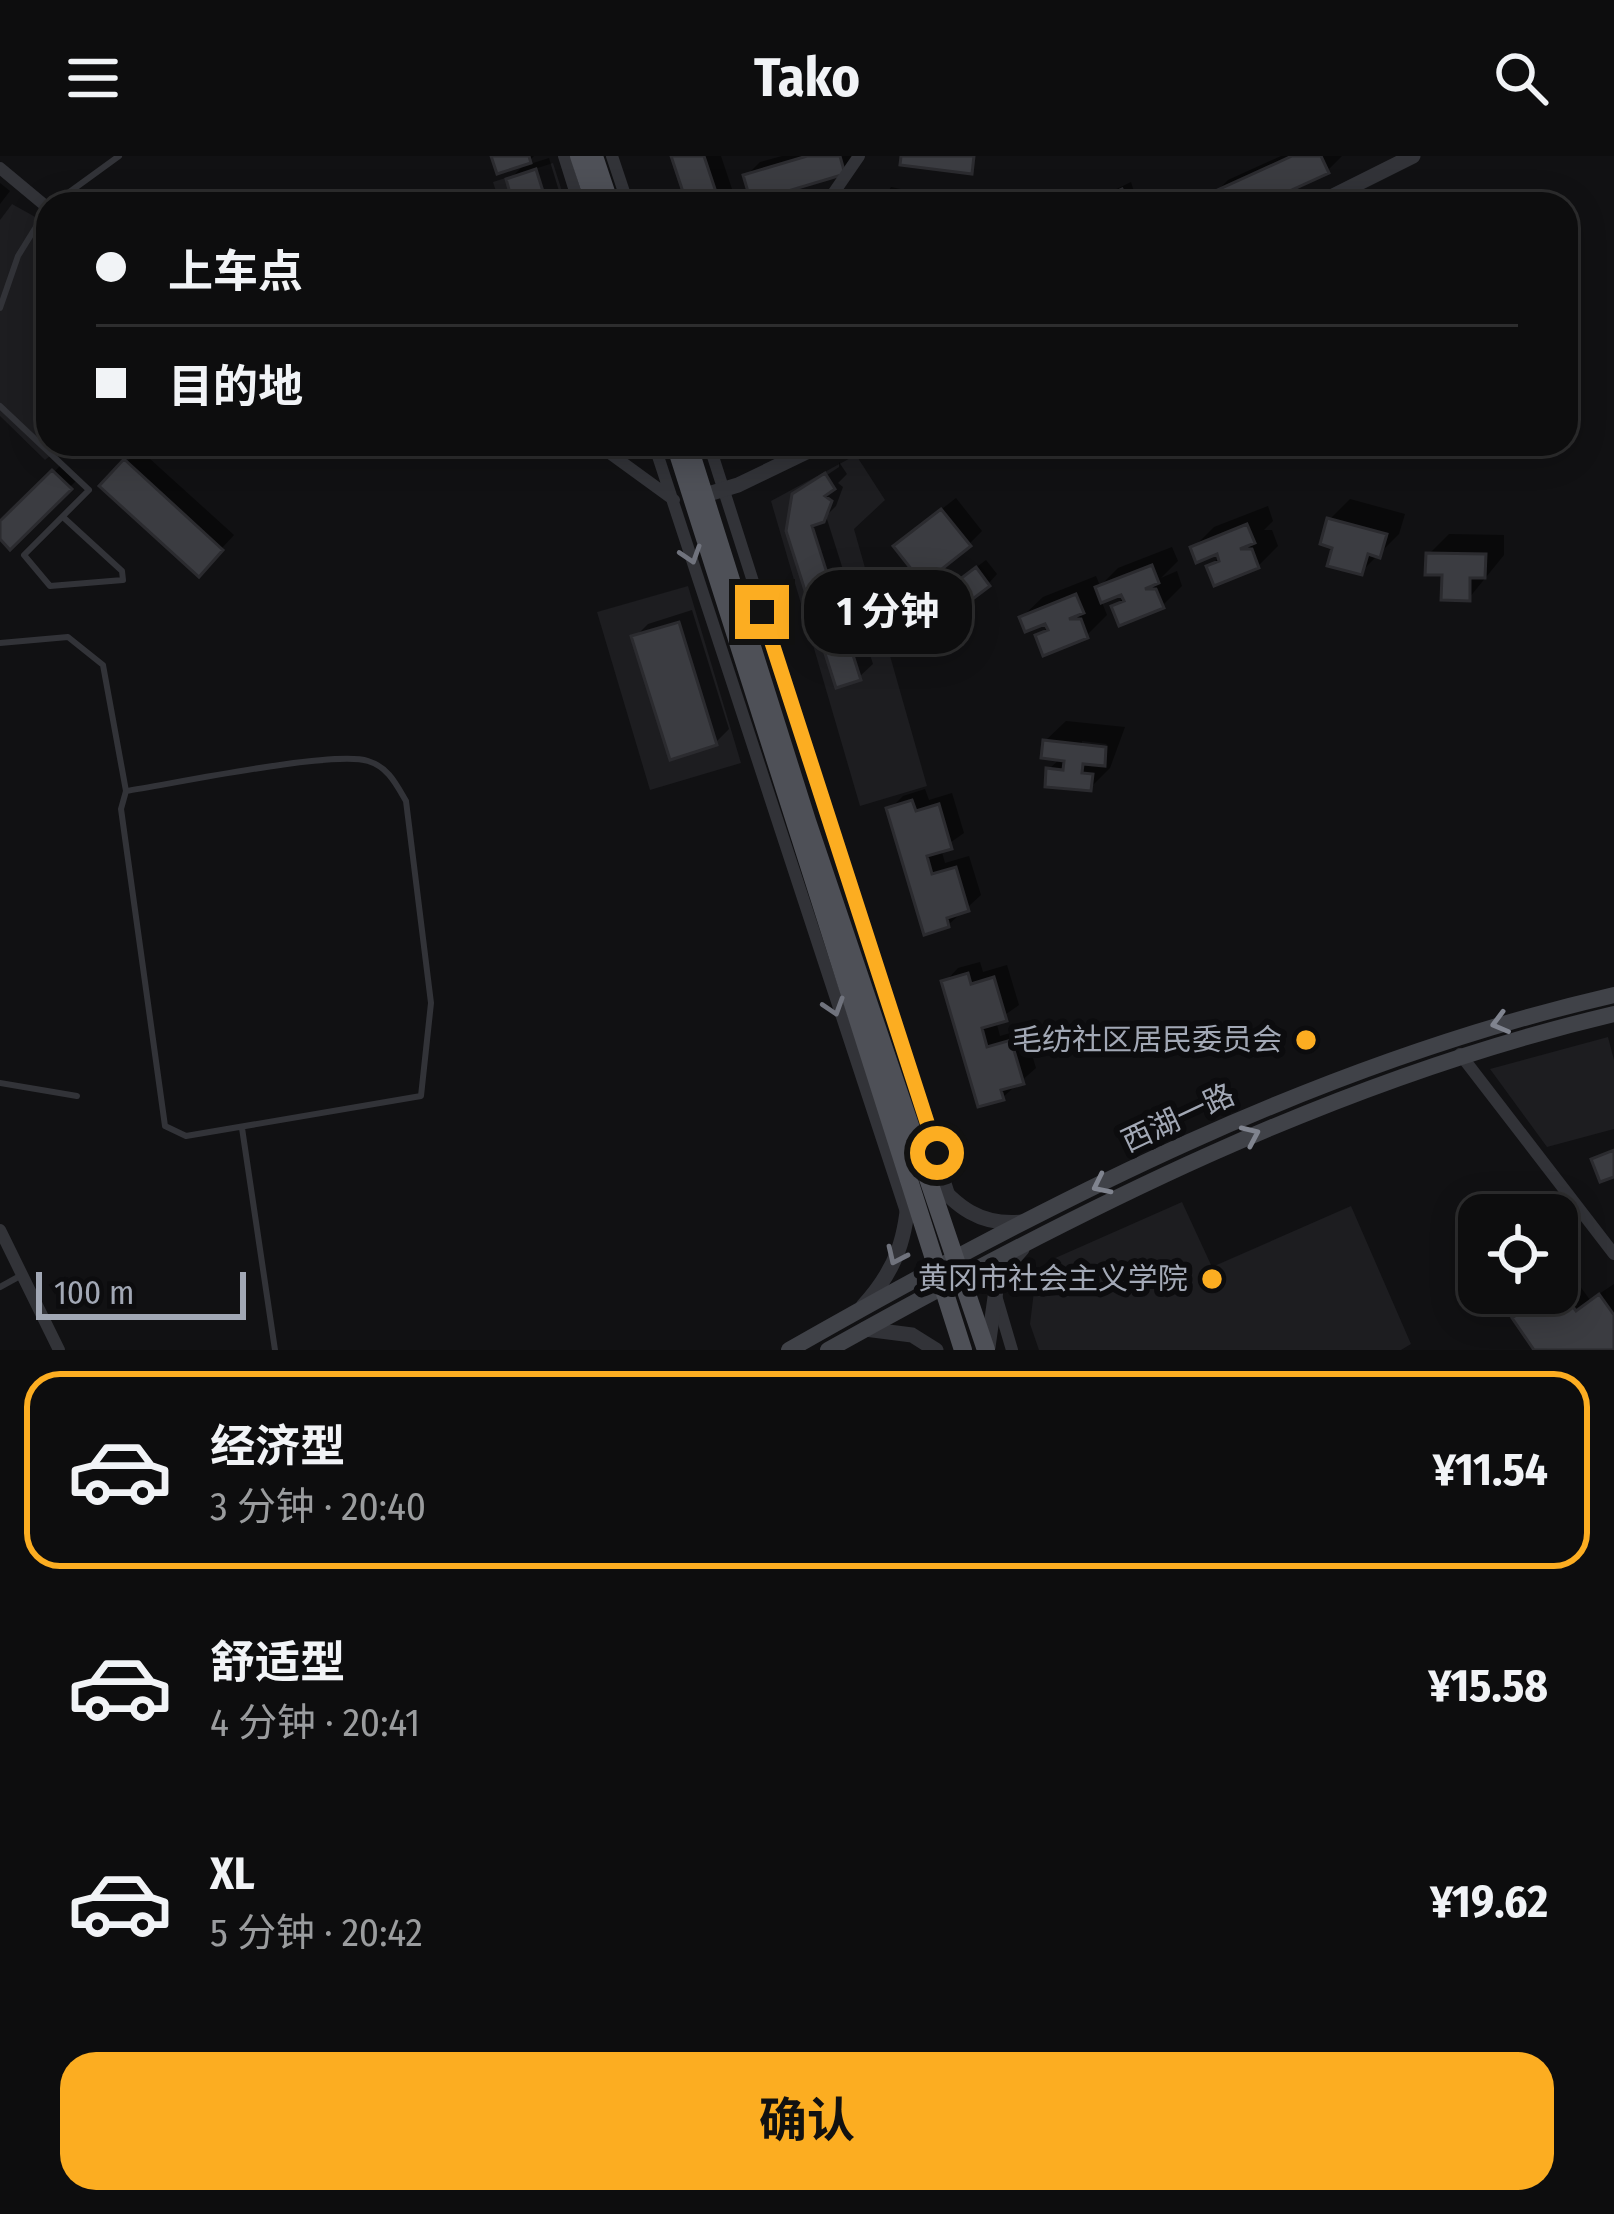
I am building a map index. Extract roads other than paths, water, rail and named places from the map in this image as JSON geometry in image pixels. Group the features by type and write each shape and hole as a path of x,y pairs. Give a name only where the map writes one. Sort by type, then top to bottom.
{"main road":[{"path":"579,156 591,192"},
{"path":"594,156 606,192"},
{"path":"679,456 963,1350"},
{"path":"694,456 714,492 821,864 987,1350"},
{"name":"西湖一路","path":"789,1350 859,1323 1246,1115 1397,1054 1614,995"},
{"name":"西湖一路","path":"1029,1231 1283,1120 1460,1053 1614,1014"},
{"name":"西湖一路","path":"828,1350 859,1323"}],"street":[{"path":"564,156 575,192"},
{"path":"612,156 624,192"},
{"path":"834,192 859,156"},
{"path":"1341,192 1413,156"},
{"path":"0,168 36,197"},
{"path":"614,456 700,524"},
{"path":"658,456 838,1020 908,1218"},
{"path":"710,456 714,492 952,1201"},
{"path":"714,492 796,456"},
{"path":"1460,1053 1614,1254"},
{"path":"930,1175 952,1201 987,1221 1029,1231 994,1290 987,1350"},
{"path":"910,1184 908,1218 897,1261 859,1323 913,1335 936,1350"},
{"path":"0,1230 59,1350"},
{"path":"994,1290 1012,1350"}],"lane":[{"path":"69,192 118,156"},
{"path":"0,308 18,256 36,228"},
{"path":"0,406 36,440"},
{"path":"53,456 89,490 62,517 24,555 50,586 123,580 122,572 62,517"},
{"path":"0,643 68,637 104,665 126,791 121,808 165,1126 186,1136 421,1096 431,1003 406,801 388,772 366,760 302,764 126,791"},
{"path":"0,1083 77,1096"},
{"path":"242,1128 275,1350"},
{"path":"0,1287 23,1274"}],"place":[{"name":"毛纺社区居民委员会","path":"1306,1040"},
{"name":"黄冈市社会主义学院","path":"1212,1279"}]}
